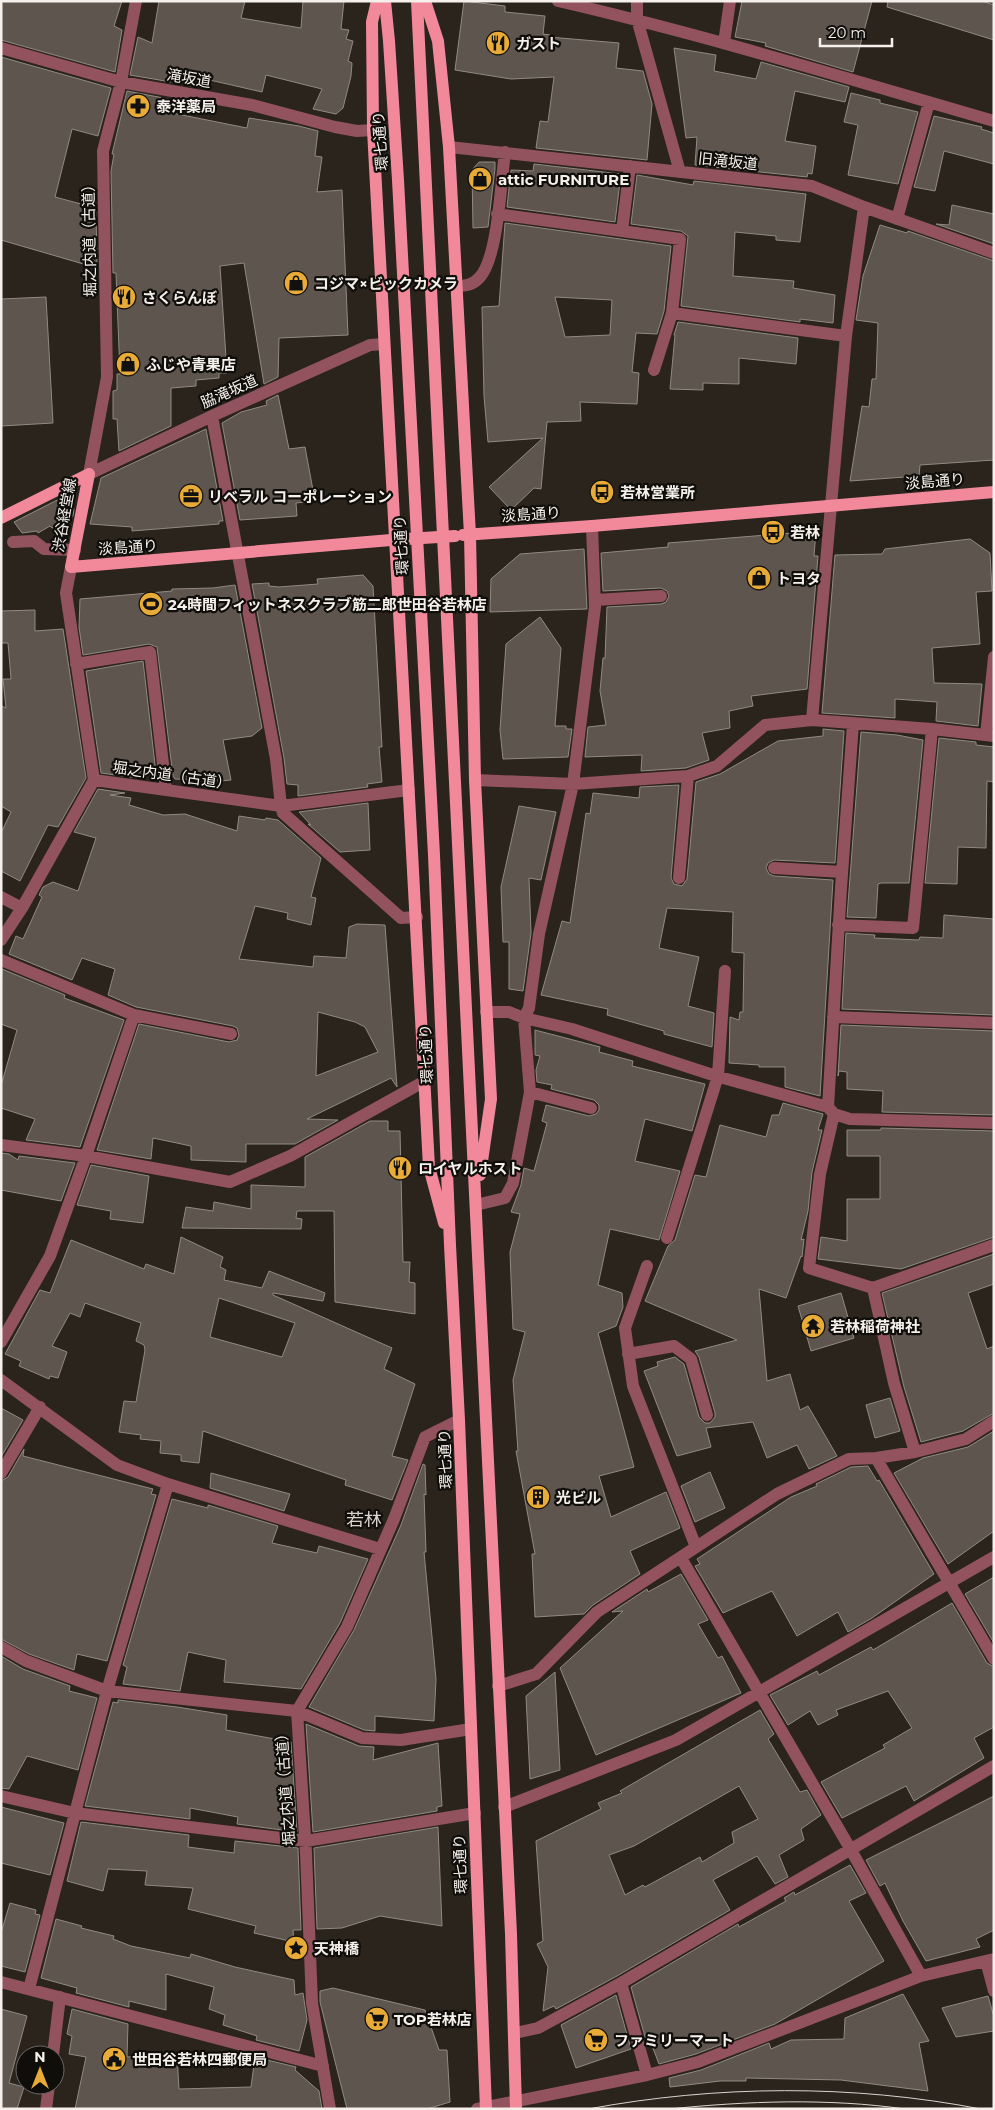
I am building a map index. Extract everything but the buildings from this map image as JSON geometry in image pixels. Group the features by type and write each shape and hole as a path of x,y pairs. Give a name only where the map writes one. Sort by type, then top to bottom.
{"main road":[{"path":"377,1 372,22 373,130 384,344 400,539 409,790 429,1167 450,1245"},
{"name":"環七通り","path":"385,1 398,180 434,856 450,1245 460,1420 475,1813 483,2108"},
{"path":"417,1 515,2033 516,2105"},
{"path":"425,1 438,41 449,147 470,535 475,780 491,1099 476,1205"},
{"name":"渋谷経堂線","path":"1,518 89,474"},
{"name":"渋谷経堂線","path":"71,567 89,474"},
{"name":"淡島通り","path":"71,567 994,492"}],"street":[{"name":"堀之内道（古道）","path":"89,474 107,377 108,346 103,151 121,82 136,1"},
{"path":"558,1 637,19 994,120"},
{"path":"637,1 637,19 680,172"},
{"path":"724,43 730,1"},
{"name":"滝坂道","path":"1,48 121,82 252,105 335,127 357,131 373,130"},
{"path":"897,219 930,102"},
{"name":"旧滝坂道","path":"449,147 812,186 864,208 994,253"},
{"path":"456,286 468,286 480,277 490,259 505,152"},
{"path":"622,231 630,166"},
{"path":"812,720 846,336 864,208"},
{"path":"497,214 680,239 672,313 654,370"},
{"path":"672,313 846,336"},
{"name":"脇滝坂道","path":"89,474 370,345 384,344"},
{"path":"212,416 276,759 283,812 401,918 417,917"},
{"path":"476,1205 505,1198 513,1183 530,1092 524,1018 529,1008 539,934 574,784 595,600 592,526"},
{"path":"13,542 34,541 44,549 75,550"},
{"name":"堀之内道（古道）","path":"71,567 66,593 94,780 281,806 409,790"},
{"path":"595,600 661,596"},
{"path":"76,664 150,652 166,790"},
{"path":"475,780 574,784 688,776 717,766 765,725 812,720 932,729 990,736 994,657"},
{"path":"854,724 838,925 833,1017 831,1110 820,1174 809,1268 874,1288 994,1245"},
{"path":"838,925 913,928 932,729"},
{"path":"679,878 688,776"},
{"path":"1,940 22,908 94,780"},
{"path":"774,868 842,872"},
{"path":"1,897 22,908"},
{"path":"1,960 134,1015 231,1034"},
{"path":"668,1238 718,1076 725,971"},
{"path":"486,1012 509,1012 524,1018 572,1029 831,1110 850,1119 994,1123"},
{"path":"1,1342 50,1256 134,1015"},
{"path":"833,1017 994,1023"},
{"path":"1,1145 86,1156 230,1182 290,1156 425,1081"},
{"path":"530,1092 591,1108"},
{"path":"647,1266 624,1328 633,1386 696,1547"},
{"path":"874,1288 894,1383 915,1452"},
{"path":"628,1354 674,1346 691,1359 707,1415"},
{"path":"1,1380 117,1465 168,1484 380,1549"},
{"path":"1,1473 40,1407"},
{"name":"堀之内道（古道）","path":"330,2109 312,2004 306,1841 297,1711 347,1627 394,1519 425,1437 460,1420"},
{"path":"498,1686 536,1674 597,1612 777,1494 849,1459 876,1458 915,1452 966,1439 994,1421"},
{"path":"876,1458 994,1659"},
{"path":"29,1989 107,1691 168,1484"},
{"path":"504,1807 676,1740 994,1557"},
{"path":"681,1558 851,1850 921,1976"},
{"path":"1,1647 26,1661 107,1691 297,1711 362,1738 401,1740 471,1729"},
{"path":"515,2033 538,2028 621,1983 994,1766"},
{"path":"1,1796 75,1813 306,1841 475,1813"},
{"path":"483,2108 516,2105 542,2095 648,2075 698,2062 921,1976 990,1960 994,1991"},
{"path":"1,1982 323,2066"},
{"path":"621,1983 648,2075"},
{"path":"54,2045 60,1997"},
{"path":"46,2109 48,2095"}],"tram line":[{"path":"588,2109 686,2095 784,2091 883,2095 981,2109"},
{"path":"669,2109 787,2102 847,2103 905,2109"}],"place":[{"name":"ガスト","path":"498,43"},
{"name":"泰洋薬局","path":"138,106"},
{"name":"attic FURNITURE","path":"480,179"},
{"name":"コジマ×ビックカメラ","path":"296,283"},
{"name":"さくらんぼ","path":"124,297"},
{"name":"ふじや青果店","path":"128,364"},
{"name":"若林営業所","path":"602,492"},
{"name":"リベラル コーポレーション","path":"191,496"},
{"name":"若林","path":"773,532"},
{"name":"トヨタ","path":"759,578"},
{"name":"24時間フィットネスクラブ筋二郎世田谷若林店","path":"151,604"},
{"name":"ロイヤルホスト","path":"400,1168"},
{"name":"若林稲荷神社","path":"813,1326"},
{"name":"光ビル","path":"538,1497"},
{"name":"天神橋","path":"296,1948"},
{"name":"TOP若林店","path":"377,2019"},
{"name":"ファミリーマート","path":"596,2040"},
{"name":"世田谷若林四郵便局","path":"114,2059"}],"district":[{"name":"若林","path":"364,1520"}]}
